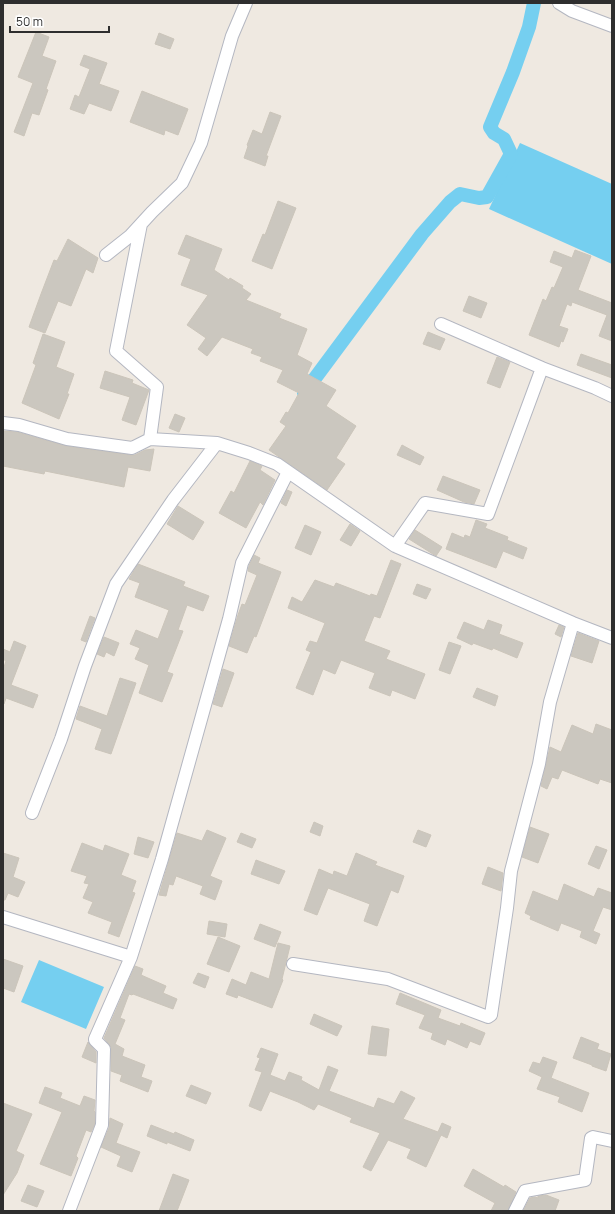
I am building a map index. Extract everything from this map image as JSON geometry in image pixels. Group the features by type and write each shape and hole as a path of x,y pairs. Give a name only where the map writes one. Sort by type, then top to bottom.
{"street":[{"path":"106,255 130,236 152,212 182,184 201,142 232,36 246,3"},
{"path":"559,3 572,11 612,26"},
{"path":"141,224 116,351 157,387 150,440"},
{"path":"441,324 542,368 612,396"},
{"path":"395,546 425,503 488,514 542,368"},
{"path":"3,423 19,425 67,439 132,448 150,440 217,443 249,453 277,464 395,546 573,623 612,638"},
{"path":"32,813 61,739 85,666 116,584 173,500 217,443"},
{"path":"69,1211 102,1125 104,1049 95,1039 132,957 162,859 229,619 242,563 288,472"},
{"path":"293,964 388,979 488,1017 490,1015 507,908 511,871 539,764 550,702 573,623"},
{"path":"3,917 132,957"},
{"path":"515,1211 525,1190 586,1180 591,1138 593,1137 612,1141"}],"water":[{"path":"520,143 612,184 612,264 489,209"},
{"path":"39,960 104,987 86,1029 21,1002"}],"building":[{"path":"36,32 49,37 42,56 56,61 39,115 32,113 24,136 14,132 33,83 18,77"},
{"path":"159,33 174,39 170,49 155,44"},
{"path":"84,55 107,63 99,84 119,91 111,111 89,103 84,114 70,109 75,95 79,97 90,69 80,65"},
{"path":"142,91 188,109 178,135 165,130 164,135 130,122"},
{"path":"270,112 281,116 266,156 268,156 265,166 244,158 253,130 262,134"},
{"path":"278,201 296,208 272,269 252,261 263,234 265,235"},
{"path":"186,235 222,249 214,270 229,280 230,278 243,286 242,288 251,294 246,300 281,314 279,318 307,329 297,355 312,363 307,374 336,390 326,406 356,426 336,458 345,464 327,490 269,450 286,426 280,422 286,412 288,413 299,393 277,382 283,370 260,361 262,357 251,353 253,349 222,337 207,356 198,349 206,338 187,325 208,295 181,285 191,259 178,254"},
{"path":"68,239 98,258 93,273 86,269 71,306 58,301 45,333 29,327 54,260 57,261"},
{"path":"575,250 591,256 578,290 612,303 612,341 599,336 607,315 572,302 571,306 567,304 559,326 568,329 563,342 561,341 559,347 529,335 543,299 546,301 552,287 554,288 563,267 550,262 554,251 572,258"},
{"path":"469,296 487,303 481,318 463,311"},
{"path":"428,332 445,339 440,350 423,344"},
{"path":"43,334 65,342 56,367 74,374 67,394 69,394 59,419 22,403 36,365 33,363"},
{"path":"581,354 612,365 612,378 577,365"},
{"path":"497,357 510,362 500,388 487,383"},
{"path":"105,371 133,380 132,383 149,390 136,425 122,420 130,397 100,388"},
{"path":"175,414 185,418 179,432 169,428"},
{"path":"3,431 17,432 66,446 131,455 135,455 145,450 154,449 150,471 128,467 124,487 45,471 44,474 3,466"},
{"path":"402,445 424,457 420,465 397,455"},
{"path":"250,461 262,466 260,470 275,480 263,505 260,502 246,528 219,513 231,491 234,493"},
{"path":"443,476 480,490 474,504 464,502 437,490"},
{"path":"287,490 292,492 286,506 281,503"},
{"path":"178,506 204,522 193,540 167,524"},
{"path":"476,520 487,524 485,528 508,537 507,540 527,548 523,559 503,551 496,568 446,549 452,533 464,538 465,535 470,537"},
{"path":"350,524 360,531 351,546 340,540"},
{"path":"305,525 321,532 311,555 295,548"},
{"path":"415,530 442,547 436,556 409,539"},
{"path":"254,555 260,558 258,563 281,572 256,637 254,636 247,653 229,646 242,604 245,605 257,575 248,571"},
{"path":"391,560 401,564 380,618 374,616 364,641 390,651 386,659 425,674 415,699 392,690 390,696 369,688 375,673 341,660 335,674 323,669 313,695 296,688 311,652 306,650 310,641 317,643 325,623 288,608 292,597 302,602 315,580 334,587 336,583 370,596 371,594 377,596"},
{"path":"138,564 185,582 183,586 209,596 203,611 187,605 178,630 183,631 167,672 173,674 162,702 139,693 149,665 135,659 140,648 130,644 136,630 158,639 169,610 135,597 140,583 129,579"},
{"path":"417,584 431,589 426,599 413,594"},
{"path":"90,616 95,618 86,642 81,640"},
{"path":"488,620 502,625 499,634 523,643 517,658 493,648 492,650 473,643 472,645 457,638 464,622 484,630"},
{"path":"559,625 564,627 561,637 555,634"},
{"path":"578,633 599,641 592,663 571,656"},
{"path":"104,637 119,643 114,656 106,652 104,657 97,654"},
{"path":"14,641 26,646 11,685 38,695 33,708 6,698 3,704 3,670 6,661 3,659 3,649 10,652"},
{"path":"449,642 461,646 450,674 439,670"},
{"path":"223,669 234,673 222,707 213,704"},
{"path":"120,678 136,683 111,754 95,749 102,729 76,719 80,706 107,716"},
{"path":"477,688 498,696 495,706 473,697"},
{"path":"596,724 612,730 612,783 600,779 598,784 562,770 558,779 552,777 547,789 541,786 550,747 561,752 572,725 593,734"},
{"path":"314,822 323,826 320,836 310,832"},
{"path":"530,827 549,834 538,863 522,857"},
{"path":"207,830 226,838 210,876 222,881 215,900 200,894 203,886 176,876 173,885 169,884 166,896 159,895 177,833 202,841"},
{"path":"418,830 431,835 426,847 413,842"},
{"path":"241,833 256,839 252,848 237,842"},
{"path":"138,837 154,842 148,858 134,854"},
{"path":"82,843 103,851 105,845 129,854 121,875 136,881 132,892 135,893 119,937 108,933 112,922 88,913 93,902 83,898 89,884 84,883 87,876 71,871"},
{"path":"596,846 607,850 599,869 588,864"},
{"path":"3,853 19,858 13,877 25,882 18,897 8,893 5,900 3,900"},
{"path":"356,853 377,862 375,865 404,876 398,893 391,890 377,926 364,921 370,904 328,888 317,915 304,910 319,869 333,875 334,871 347,876"},
{"path":"256,860 285,871 279,884 251,874"},
{"path":"488,867 503,873 501,891 482,884"},
{"path":"564,884 594,897 598,888 612,893 612,910 603,907 593,931 600,934 596,944 580,937 582,931 561,923 558,931 530,919 531,916 525,913 533,891 558,901"},
{"path":"209,921 227,924 225,937 207,934"},
{"path":"260,924 281,932 275,947 254,939"},
{"path":"218,937 240,946 229,972 207,964"},
{"path":"278,943 290,946 283,980 272,1008 238,995 237,998 226,994 232,979 246,985 251,972 269,979"},
{"path":"3,959 23,966 14,992 3,988"},
{"path":"135,966 143,969 141,975 166,986 163,993 177,999 173,1009 133,994 129,994 120,1018 125,1020 115,1044 124,1049 122,1056 145,1065 141,1077 152,1081 148,1092 120,1081 122,1075 111,1071 111,1047 104,1038"},
{"path":"198,973 209,977 205,988 193,983"},
{"path":"400,993 441,1010 438,1018 460,1026 461,1023 485,1033 480,1045 470,1041 467,1048 447,1039 445,1045 431,1039 433,1033 419,1028 425,1015 396,1004"},
{"path":"314,1014 342,1026 337,1036 310,1024"},
{"path":"372,1026 389,1029 386,1056 368,1054"},
{"path":"581,1037 599,1044 597,1049 611,1054 606,1071 573,1058"},
{"path":"88,1042 96,1052 96,1063 82,1057"},
{"path":"261,1048 278,1054 270,1075 285,1081 289,1072 302,1077 301,1080 319,1090 328,1066 338,1070 329,1091 374,1108 378,1098 394,1104 401,1091 415,1098 403,1119 438,1132 442,1123 451,1127 447,1138 441,1135 426,1167 407,1158 411,1149 388,1140 371,1171 363,1167 380,1133 350,1122 352,1118 318,1104 314,1110 270,1091 261,1111 249,1106 262,1072 255,1070 260,1058 257,1057"},
{"path":"543,1057 557,1062 551,1078 589,1093 582,1112 558,1102 560,1097 537,1089 542,1077 529,1071 533,1062 540,1064"},
{"path":"191,1085 211,1093 206,1104 186,1096"},
{"path":"45,1087 62,1093 60,1098 80,1106 84,1096 95,1100 95,1124 91,1132 86,1130 76,1156 78,1158 71,1176 40,1164 62,1112 39,1103"},
{"path":"3,1103 32,1114 16,1151 24,1155 17,1173 3,1195"},
{"path":"110,1118 123,1124 116,1143 140,1152 132,1172 117,1166 121,1156 101,1147 109,1128"},
{"path":"151,1125 174,1134 175,1132 194,1140 190,1151 147,1136"},
{"path":"473,1169 504,1187 505,1185 516,1192 508,1211 491,1211 495,1203 464,1186"},
{"path":"173,1174 189,1180 177,1211 159,1211"},
{"path":"28,1185 44,1191 37,1207 21,1201"},
{"path":"546,1195 559,1200 555,1211 523,1211 530,1198 538,1198 538,1196"}],"waterway":[{"path":"304,393 422,234 450,202 460,194 479,198 487,197 511,154 504,139 494,133 490,127 513,72 529,27 534,3"}]}
